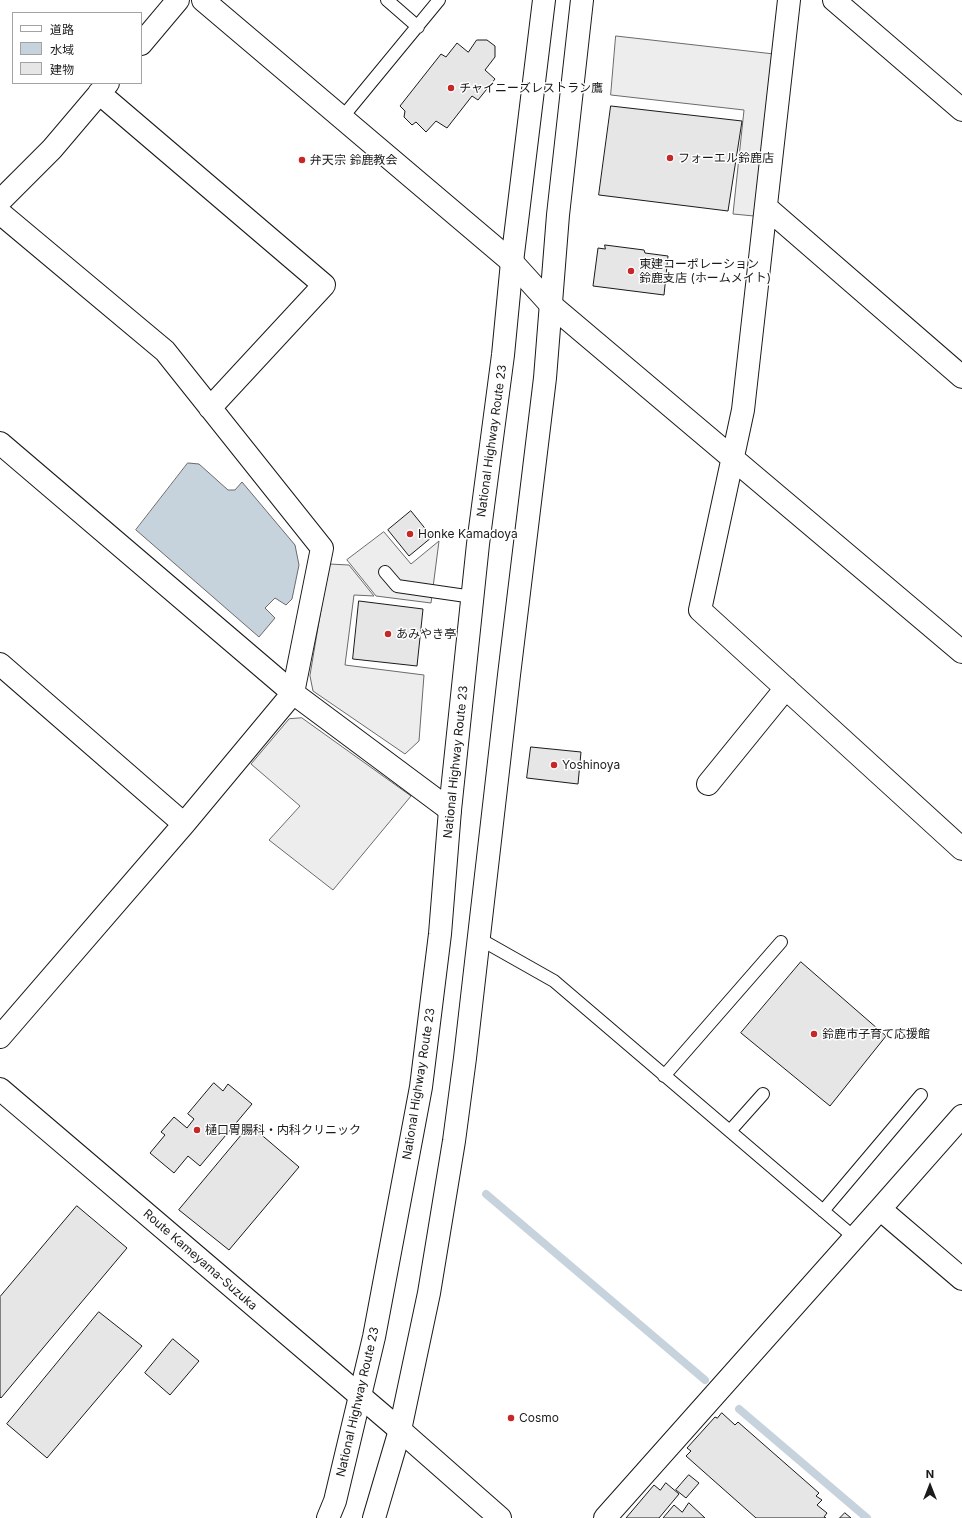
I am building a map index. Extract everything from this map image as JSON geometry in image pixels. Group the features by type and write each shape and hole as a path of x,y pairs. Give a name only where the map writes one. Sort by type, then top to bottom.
{"main road":[{"path":"142,43 178,0"},
{"path":"203,0 341,119 512,262 551,305 962,652"},
{"name":"National Highway Route 23","path":"328,1518 335,1501 361,1397 374,1337 421,1088 440,934 450,810 478,544 504,355 512,262 544,0"},
{"path":"374,1518 400,1430 429,1293 466,1058 478,938 545,378 558,215 582,0"},
{"path":"789,0 743,410 700,610 962,849"},
{"path":"834,0 962,110"},
{"path":"0,201 52,149 104,88 324,285 210,408"},
{"path":"766,207 962,377"},
{"path":"0,213 165,351 322,548 293,692 184,824 0,1038"},
{"path":"0,443 293,692 450,810"},
{"path":"0,664 184,824"},
{"path":"708,784 786,688"},
{"name":"Route Kameyama-Suzuka","path":"0,1089 400,1430 500,1518"},
{"path":"605,1518 962,1116"},
{"path":"880,1209 962,1280"}],"lane":[{"path":"387,0 418,27"},
{"path":"341,119 439,0"},
{"path":"384,572 397,586 473,597"},
{"path":"478,938 554,981 855,1238"},
{"path":"664,1076 781,942"},
{"path":"730,1131 763,1094"},
{"path":"823,1211 921,1095"}],"shaded area":[{"path":"616,36 774,54 754,216 733,214 744,110 611,95"},
{"path":"384,532 411,564 439,541 431,603 376,596 347,560"},
{"path":"329,564 349,565 374,596 354,595 345,665 424,675 419,741 405,754 313,691 310,676"},
{"path":"302,718 411,796 333,890 269,840 300,806 251,764 289,719"}],"water":[{"path":"188,463 199,464 228,490 235,490 242,482 295,545 299,565 292,599 286,605 275,598 265,608 275,618 259,637 136,530"}],"building":[{"name":"チャイニーズレストラン鷹","path":"477,40 487,40 495,46 495,57 485,70 495,79 478,100 472,96 447,128 436,121 426,132 416,122 412,125 404,117 405,111 400,106 441,54 446,57 457,43 468,52"},
{"name":"フォーエル鈴鹿店","path":"611,106 742,121 728,211 599,195"},
{"name":"東建コーポレーション 鈴鹿支店 (ホームメイト)","path":"605,245 644,250 645,253 668,256 664,295 593,286 598,248 605,249"},
{"name":"Honke Kamadoya","path":"411,511 432,537 409,556 388,530"},
{"name":"あみやき亭","path":"359,601 423,609 417,666 353,659"},
{"name":"Yoshinoya","path":"531,747 581,752 578,784 527,778"},
{"name":"鈴鹿市子育て応援館","path":"801,962 886,1036 830,1106 741,1033"},
{"name":"樋口胃腸科・内科クリニック","path":"214,1083 223,1091 228,1084 252,1104 200,1166 188,1156 174,1173 150,1153 165,1135 161,1132 174,1117 187,1128 194,1119 188,1114"},
{"path":"250,1125 299,1167 229,1250 179,1210"},
{"path":"77,1206 127,1248 1,1398 0,1297"},
{"path":"99,1312 142,1346 47,1458 7,1424"},
{"path":"173,1339 199,1361 170,1395 145,1373"},
{"path":"722,1413 735,1425 738,1422 819,1493 816,1496 822,1500 817,1505 827,1513 824,1517 826,1518 756,1518 686,1456 691,1451 687,1448 715,1417 717,1418"},
{"path":"689,1475 699,1483 686,1498 676,1490"},
{"path":"666,1483 679,1494 659,1518 626,1518 654,1485 660,1490"},
{"path":"689,1503 705,1518 663,1518 674,1505 682,1512"},
{"path":"845,1513 851,1518 840,1518"}],"waterway":[{"path":"486,1194 705,1380"},
{"path":"739,1409 867,1518"}],"place":[{"name":"チャイニーズレストラン鷹","path":"451,88"},
{"name":"フォーエル鈴鹿店","path":"670,158"},
{"name":"弁天宗 鈴鹿教会","path":"302,160"},
{"name":"東建コーポレーション 鈴鹿支店 (ホームメイト)","path":"631,271"},
{"name":"Honke Kamadoya","path":"410,534"},
{"name":"あみやき亭","path":"388,634"},
{"name":"Yoshinoya","path":"554,765"},
{"name":"鈴鹿市子育て応援館","path":"814,1034"},
{"name":"樋口胃腸科・内科クリニック","path":"197,1130"},
{"name":"Cosmo","path":"511,1418"}]}
